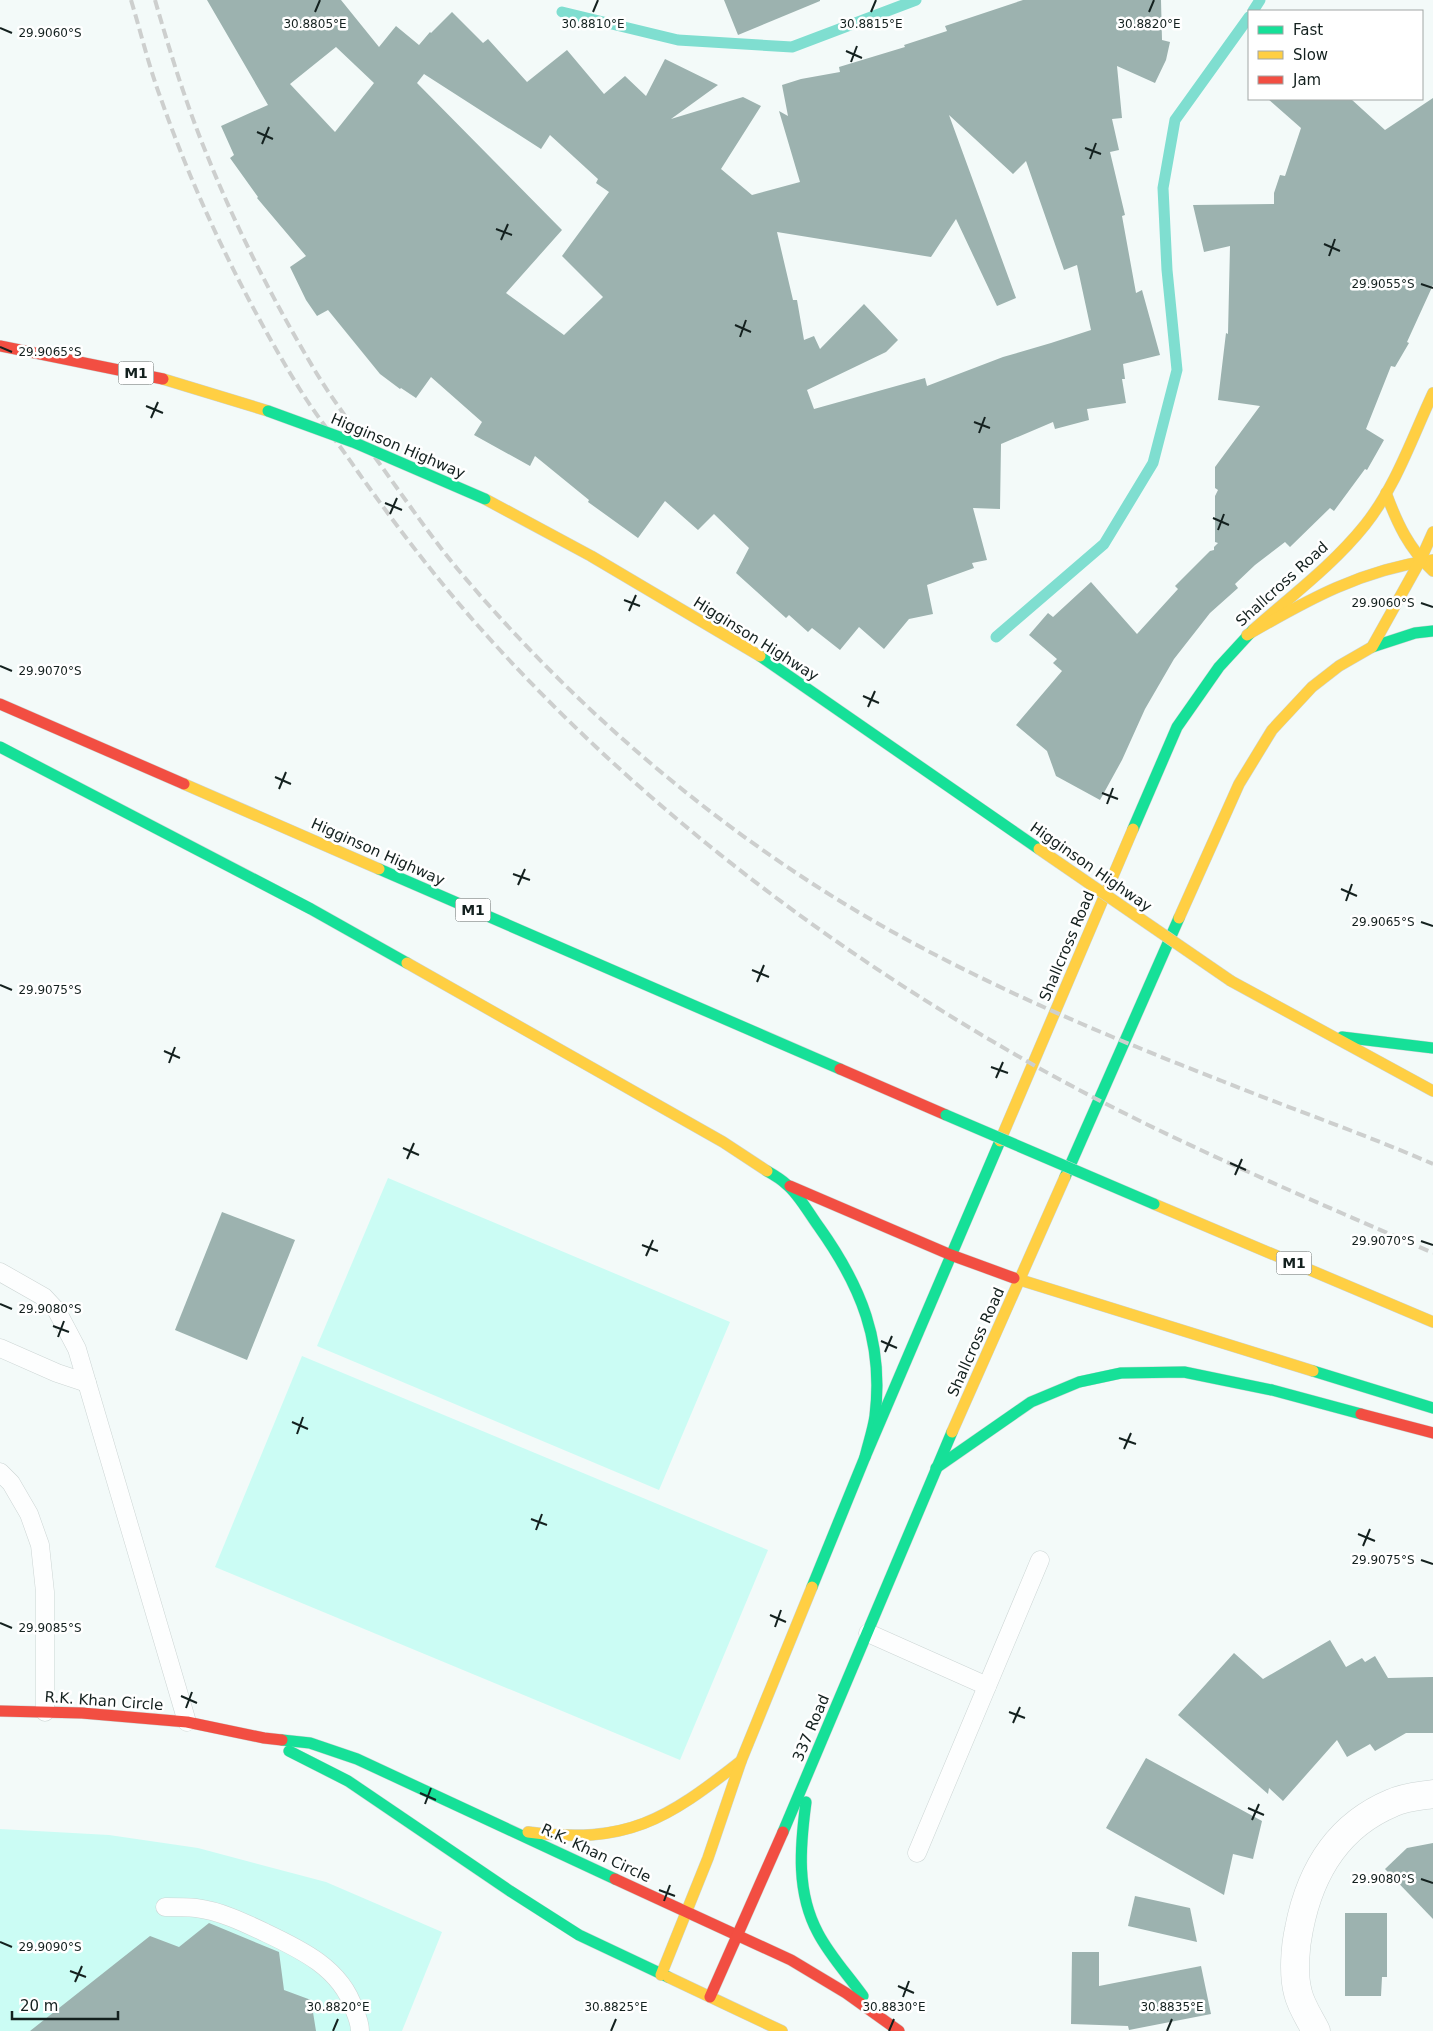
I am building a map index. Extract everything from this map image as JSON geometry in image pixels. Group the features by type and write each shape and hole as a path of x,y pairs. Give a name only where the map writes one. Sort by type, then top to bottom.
{"main road":[{"name":"Higginson Highway","path":"0,346 157,377 268,411 353,442 485,499 591,556 762,657 1231,981 1433,1091"},
{"name":"Shallcross Road","path":"865,1457 1177,727 1209,679 1248,635 1338,553 1365,524 1386,493 1433,393"},
{"path":"1386,493 1405,540 1420,561 1433,571"},
{"path":"1372,647 1420,561 1433,532"},
{"path":"1248,635 1318,595 1360,575 1420,561 1433,560"},
{"name":"Shallcross Road","path":"936,1468 1239,784 1272,730 1312,688 1340,666 1372,647 1415,633 1433,631"},
{"name":"Higginson Highway","path":"0,704 946,1115 1433,1322"},
{"path":"0,746 311,909 723,1142 788,1185 951,1255 1020,1280 1433,1408"},
{"path":"1330,1036 1433,1048"},
{"path":"661,1975 687,1911 741,1761 865,1457 874,1418 878,1382 873,1341 865,1308 839,1255 788,1185"},
{"path":"936,1468 1031,1402 1079,1382 1122,1373 1184,1372 1272,1390 1433,1433"},
{"name":"337 Road","path":"710,1997 812,1766 936,1468"},
{"name":"R.K. Khan Circle","path":"0,1711 82,1713 187,1722 264,1738 310,1744 357,1759 790,1960 823,1978 875,2012 898,2031"},
{"name":"R.K. Khan Circle","path":"264,1738 348,1781 510,1891 579,1935 782,2031"},
{"path":"506,1828 544,1834 618,1832 653,1821 695,1798 741,1761"},
{"path":"812,1766 800,1845 801,1881 808,1910 819,1934 875,2012"}],"street":[{"path":"1316,2031 1298,1993 1295,1950 1304,1906 1317,1873 1334,1844 1363,1819 1393,1802 1433,1794"}],"lane":[{"path":"0,1272 44,1297 57,1311 77,1349 187,1722"},
{"path":"0,1348 57,1373 87,1383"},
{"path":"0,1472 11,1483 29,1514 40,1545 45,1592 45,1712"},
{"path":"917,1853 1040,1560"},
{"path":"868,1633 987,1686"},
{"path":"166,1907 196,1908 218,1913 293,1946 324,1966 338,1980 350,1996 360,2031"}],"green space":[{"path":"388,1178 730,1322 659,1490 317,1346"},
{"path":"302,1356 768,1550 680,1760 215,1567"},
{"path":"0,1829 109,1835 198,1848 326,1882 442,1932 402,2031 0,2031"}],"building":[{"path":"207,0 341,0 379,47 396,26 419,45 452,12 483,43 488,39 527,82 567,50 604,94 625,76 646,96 665,59 718,85 671,119 743,97 761,106 721,169 752,195 800,182 779,111 788,116 782,85 801,79 840,72 839,67 905,47 904,45 947,31 945,26 1023,0 1161,0 1162,40 1170,42 1166,60 1155,83 1117,66 1122,118 1112,119 1119,150 1110,152 1125,215 1122,216 1136,293 1142,290 1160,355 1123,364 1125,379 1122,379 1126,403 1087,409 1089,420 1055,429 1053,422 1001,444 1000,509 973,508 987,560 972,563 974,568 927,585 933,614 909,619 884,649 859,627 840,650 812,628 808,632 789,615 786,618 736,573 749,548 714,514 698,530 665,501 638,538 588,502 589,500 535,456 530,466 474,435 482,422 431,377 416,398 380,374 328,310 317,316 306,300 290,267 306,256 257,198 230,158 234,155 221,126 268,105","holes":["336,47 374,83 335,132 290,84","424,74 541,149 550,135 598,179 596,183 609,192 562,256 603,297 564,335 506,293 562,230 417,83","949,115 1013,174 1026,161 1064,270 1077,265 1091,330 1003,357 927,386 925,378 814,409 807,390 886,352 898,340 864,304 820,349 814,336 804,340 797,300 793,300 777,232 931,257 956,219 997,306 1016,298"]},
{"path":"724,0 820,0 820,1 738,35"},
{"path":"1433,98 1433,285 1407,342 1409,343 1395,367 1391,366 1366,429 1384,440 1367,470 1365,469 1334,511 1330,508 1290,547 1285,542 1255,565 1235,584 1238,588 1210,613 1174,659 1145,709 1122,760 1100,800 1056,776 1047,751 1016,725 1062,671 1053,663 1057,659 1029,635 1048,613 1053,617 1091,582 1137,634 1178,589 1175,586 1210,551 1214,550 1218,543 1215,542 1215,496 1218,490 1215,488 1215,467 1260,406 1218,400 1226,333 1228,334 1230,246 1204,252 1193,205 1274,204 1274,193 1280,175 1285,176 1301,128 1269,100 1352,100 1385,130"},
{"path":"222,1212 295,1240 247,1360 175,1330"},
{"path":"1330,1640 1346,1667 1362,1658 1365,1662 1375,1656 1388,1678 1433,1677 1433,1733 1406,1733 1375,1751 1370,1744 1347,1757 1337,1740 1283,1801 1269,1788 1268,1794 1178,1715 1234,1653 1263,1679"},
{"path":"1146,1758 1262,1821 1253,1859 1233,1854 1224,1895 1106,1828"},
{"path":"1433,1843 1433,1919 1385,1869 1407,1848"},
{"path":"1135,1896 1190,1908 1197,1942 1128,1926"},
{"path":"1345,1913 1387,1913 1387,1977 1382,1977 1381,1996 1345,1996"},
{"path":"209,1923 279,1952 284,1990 311,2000 316,2031 30,2031 150,1936 179,1947"},
{"path":"1072,1952 1099,1952 1099,1986 1201,1966 1211,2014 1129,2030 1128,2026 1071,2024"}],"waterway":[{"path":"562,12 678,40 792,47 916,0"},
{"path":"1254,10 1260,0"},
{"path":"996,637 1104,544 1153,463 1177,370 1167,270 1163,188 1175,120 1248,18"}],"railway":[{"path":"131,0 157,87 206,211 240,283 299,388 426,563 480,628 556,708 678,820 742,872 808,921 945,1013 1016,1055 1117,1110 1222,1160 1433,1253"},
{"path":"155,0 199,136 244,239 301,348 345,415 446,555 517,637 615,732 667,777 776,859 833,897 931,953 1013,993 1096,1030 1433,1164"}],"traffic: fast":[{"path":"268,411 353,442 485,499"},
{"path":"1133,829 1177,727 1219,667 1253,630"},
{"path":"1372,647 1415,633 1433,631"},
{"path":"760,656 1039,849"},
{"path":"0,747 311,909 407,963"},
{"path":"379,869 840,1069"},
{"path":"1065,1177 1179,918"},
{"path":"1342,1037 1433,1048"},
{"path":"946,1115 1154,1204"},
{"path":"812,1587 865,1457 1000,1141"},
{"path":"767,1171 780,1179 804,1204 847,1271 858,1293 866,1316 876,1364 877,1389 875,1416 865,1457"},
{"path":"1313,1371 1433,1408"},
{"path":"936,1468 1031,1402 1079,1382 1121,1373 1184,1372 1272,1390 1361,1414"},
{"path":"783,1832 952,1432"},
{"path":"282,1740 310,1743 357,1759 615,1879"},
{"path":"289,1751 348,1781 510,1891 579,1935 668,1977"},
{"path":"806,1802 801,1852 801,1869 806,1902 818,1933 834,1958 863,1996"}],"traffic: slow":[{"path":"163,379 268,411"},
{"path":"1253,630 1326,567 1365,525 1395,478 1433,393"},
{"path":"1386,493 1410,545 1433,571"},
{"path":"485,499 591,556 760,656"},
{"path":"1179,918 1239,784 1272,730 1312,687 1339,666 1372,647 1420,561 1433,532"},
{"path":"1247,635 1336,588 1382,571 1433,560"},
{"path":"184,784 379,869"},
{"path":"1000,1141 1133,829"},
{"path":"1039,849 1231,981"},
{"path":"407,963 723,1142 767,1171"},
{"path":"1231,981 1433,1091"},
{"path":"952,1432 1065,1177"},
{"path":"1154,1204 1433,1322"},
{"path":"1014,1278 1313,1371"},
{"path":"661,1975 708,1858 741,1761 812,1587"},
{"path":"528,1832 592,1835 619,1831 644,1824 690,1799 741,1761"},
{"path":"668,1977 782,2031"}],"traffic: jam":[{"path":"0,346 163,379"},
{"path":"0,704 184,784"},
{"path":"840,1069 946,1115"},
{"path":"790,1186 951,1255 1014,1278"},
{"path":"1361,1414 1433,1433"},
{"path":"0,1711 82,1713 187,1722 282,1740"},
{"path":"710,1997 783,1832"},
{"path":"615,1879 791,1960 846,1993 899,2031"}]}
